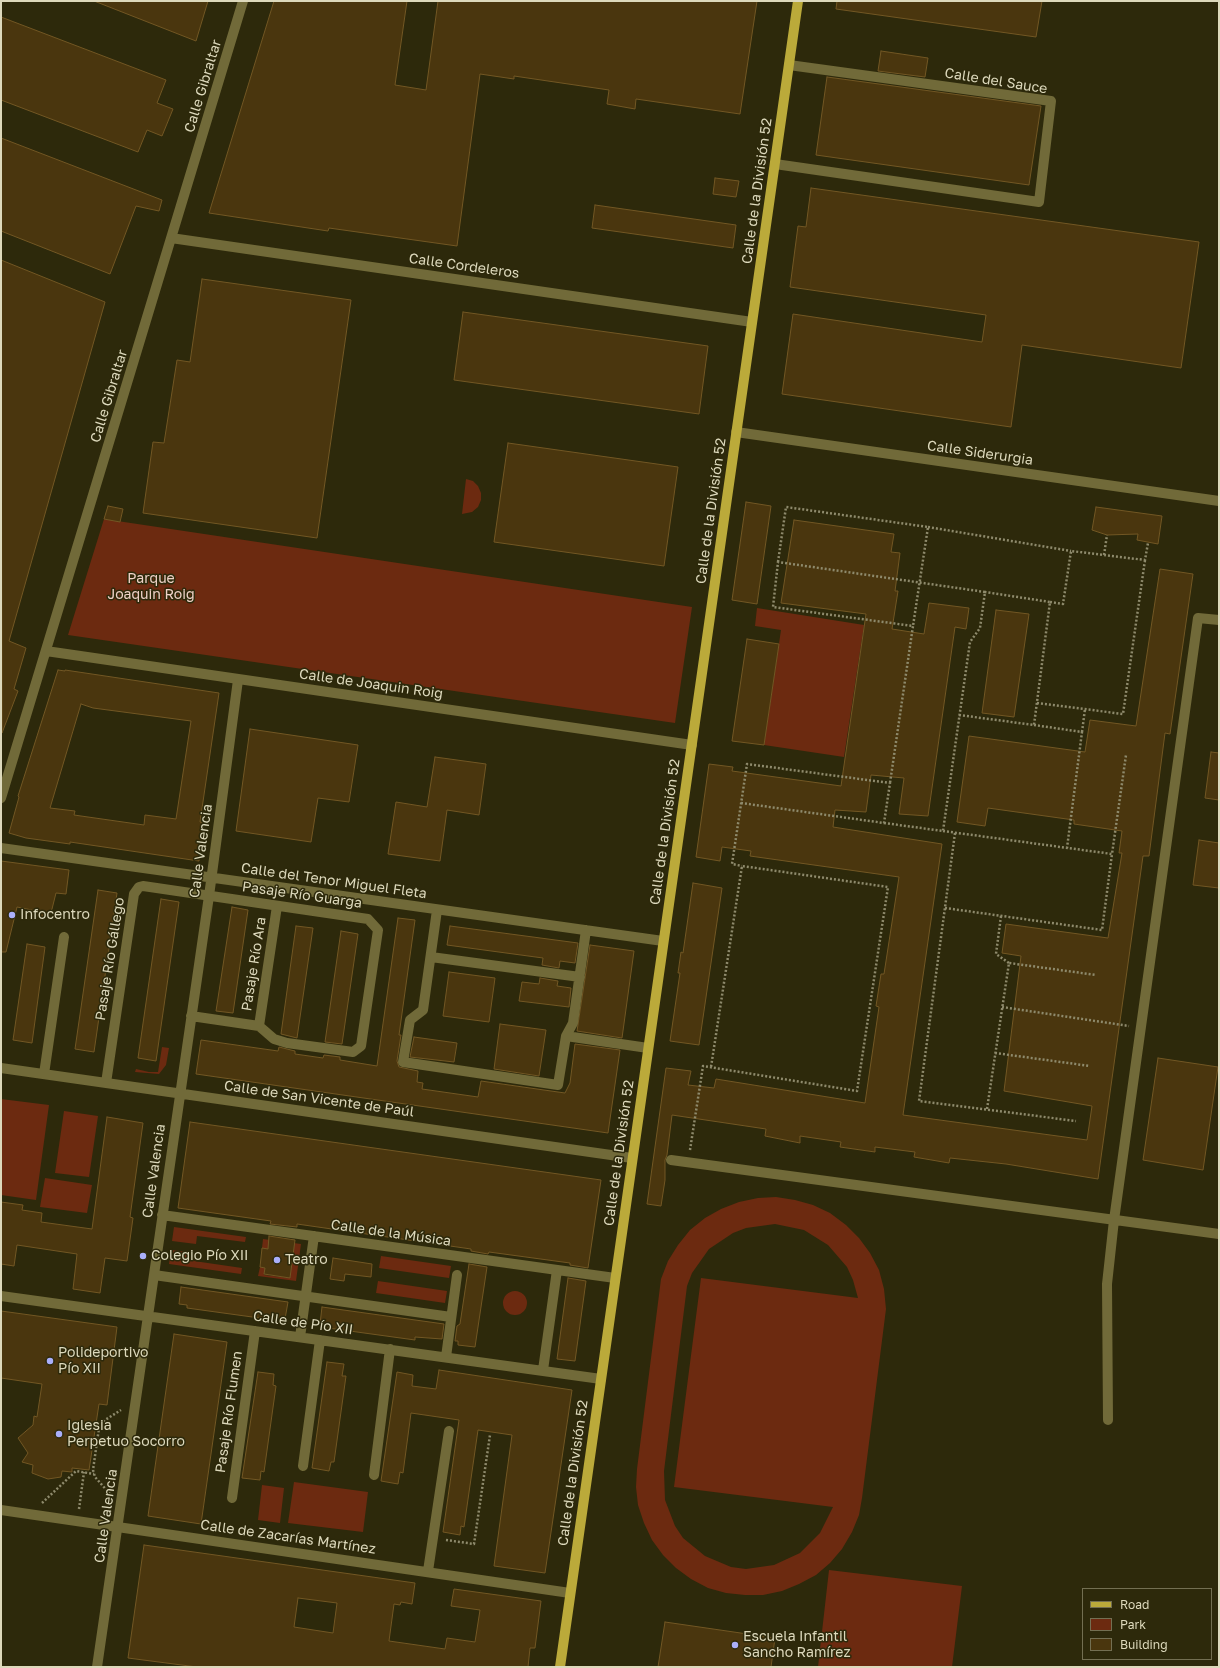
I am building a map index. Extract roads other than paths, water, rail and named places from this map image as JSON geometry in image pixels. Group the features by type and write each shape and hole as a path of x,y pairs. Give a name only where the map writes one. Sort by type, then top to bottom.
{"main road":[{"name":"Calle de la División 52","path":"560,1667 798,1"}],"street":[{"name":"Calle Gibraltar","path":"1,798 243,1"},
{"name":"Calle del Sauce","path":"775,164 1039,202 1051,102 789,65"},
{"name":"Calle Cordeleros","path":"171,238 752,322"},
{"name":"Calle Siderurgia","path":"736,432 1219,501"},
{"path":"1108,1420 1107,1284 1114,1220 1198,618 1219,620"},
{"name":"Calle de Joaquin Roig","path":"46,651 692,745"},
{"name":"Calle Valencia","path":"98,1667 190,1016 209,896 238,680"},
{"name":"Calle del Tenor Miguel Fleta","path":"1,848 663,941"},
{"name":"Pasaje Río Gállego","path":"106,1082 136,890 143,886 209,896"},
{"name":"Pasaje Río Guarga","path":"209,896 368,919 378,930 361,1046 353,1052 287,1043 274,1039 259,1026"},
{"name":"Pasaje Río Ara","path":"259,1026 277,906"},
{"path":"437,910 423,1010 410,1020 403,1062 558,1085 566,1036 573,1023 586,930"},
{"path":"44,1074 64,937"},
{"path":"431,957 580,977"},
{"path":"190,1016 259,1026"},
{"path":"566,1036 648,1048"},
{"name":"Calle de San Vicente de Paúl","path":"1,1068 632,1158"},
{"path":"671,1160 1219,1234"},
{"name":"Calle de la Música","path":"162,1215 615,1278"},
{"path":"300,1337 314,1236"},
{"path":"544,1370 557,1270"},
{"path":"154,1275 452,1317"},
{"path":"446,1357 457,1275"},
{"name":"Calle de Pío XII","path":"1,1296 601,1379"},
{"name":"Pasaje Río Flumen","path":"232,1498 254,1330"},
{"path":"303,1466 320,1340"},
{"path":"374,1475 390,1349"},
{"path":"428,1571 450,1431"},
{"name":"Calle de Zacarías Martínez","path":"1,1510 118,1528 428,1571 570,1593"}],"place":[{"name":"Infocentro","path":"12,915"},
{"name":"Colegio Pío XII","path":"143,1256"},
{"name":"Teatro","path":"277,1260"},
{"name":"Polideportivo Pío XII","path":"50,1361"},
{"name":"Iglesia Perpetuo Socorro","path":"59,1434"},
{"name":"Escuela Infantil Sancho Ramírez","path":"735,1645"}],"park label":[{"name":"Parque Joaquin Roig","path":"151,588"}]}
